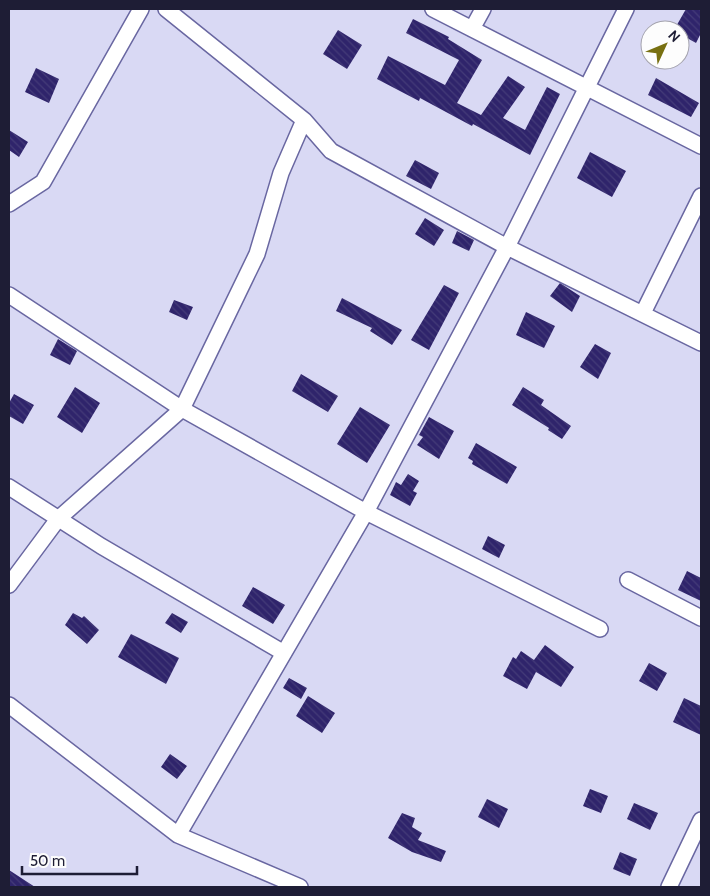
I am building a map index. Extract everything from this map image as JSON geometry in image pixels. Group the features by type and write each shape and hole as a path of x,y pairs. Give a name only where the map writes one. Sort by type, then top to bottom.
{"street":[{"path":"9,204 43,182 141,9"},
{"path":"166,9 304,120 331,151 507,247 643,313 701,344"},
{"path":"434,9 701,146"},
{"path":"472,30 483,9"},
{"path":"178,835 366,512 507,247 626,9"},
{"path":"9,585 58,519 182,409 257,254 281,173 304,120"},
{"path":"643,313 701,196"},
{"path":"9,295 182,409 366,512 600,629"},
{"path":"9,487 58,519 284,653"},
{"path":"628,580 701,618"},
{"path":"9,705 178,835 300,887"},
{"path":"669,887 701,820"}],"building":[{"path":"686,9 701,9 701,33 696,43 690,40 690,20 680,20"},
{"path":"413,19 449,37 448,39 482,60 457,103 481,115 508,76 525,87 503,118 525,130 547,87 560,94 530,155 473,124 472,126 420,98 419,101 377,79 388,56 445,85 459,60 406,33"},
{"path":"338,30 362,45 347,69 323,54"},
{"path":"36,68 59,79 49,103 25,92"},
{"path":"656,78 699,103 691,117 648,95"},
{"path":"9,130 28,142 19,157 9,150"},
{"path":"590,152 626,171 612,197 577,178"},
{"path":"415,160 439,173 431,189 406,176"},
{"path":"425,218 444,230 434,246 415,234"},
{"path":"457,231 474,240 469,251 452,243"},
{"path":"560,283 580,296 572,312 550,296"},
{"path":"444,285 459,293 429,350 411,340"},
{"path":"342,298 402,330 392,345 370,331 372,328 336,311"},
{"path":"174,300 193,307 187,320 169,312"},
{"path":"526,312 555,326 544,348 516,335"},
{"path":"58,339 77,351 70,365 50,355"},
{"path":"595,344 611,353 598,379 580,367"},
{"path":"301,374 338,396 328,412 292,391"},
{"path":"75,387 100,403 82,433 57,417"},
{"path":"523,387 544,400 541,405 571,426 562,439 548,430 549,428 512,405"},
{"path":"14,394 34,405 23,424 9,416 9,403"},
{"path":"360,407 390,425 367,463 337,444"},
{"path":"429,417 454,431 439,459 417,445 423,437 419,435"},
{"path":"476,443 517,467 507,484 472,464 473,461 468,458"},
{"path":"408,474 419,481 413,491 417,493 410,506 390,495 396,482 401,485"},
{"path":"488,536 505,545 499,558 482,549"},
{"path":"687,571 701,578 701,601 678,590"},
{"path":"253,587 285,605 273,624 242,606"},
{"path":"73,613 82,618 84,616 99,630 87,644 65,625"},
{"path":"172,613 188,622 181,633 165,623"},
{"path":"131,634 179,658 166,684 118,657"},
{"path":"545,645 574,667 561,687 536,672 527,689 503,676 513,657 516,659 521,651 534,660"},
{"path":"649,663 667,673 657,691 639,681"},
{"path":"289,678 307,688 301,699 283,688"},
{"path":"308,696 335,713 322,733 296,716"},
{"path":"684,698 701,706 701,735 673,722"},
{"path":"170,754 187,766 177,779 161,767"},
{"path":"590,789 608,796 601,813 583,806"},
{"path":"487,799 508,809 499,828 478,817"},
{"path":"634,803 658,813 650,830 627,819"},
{"path":"402,813 415,818 412,827 422,833 418,840 446,851 441,862 412,852 388,838"},
{"path":"620,852 637,859 630,876 613,869"},
{"path":"9,870 35,887 9,887"}]}
